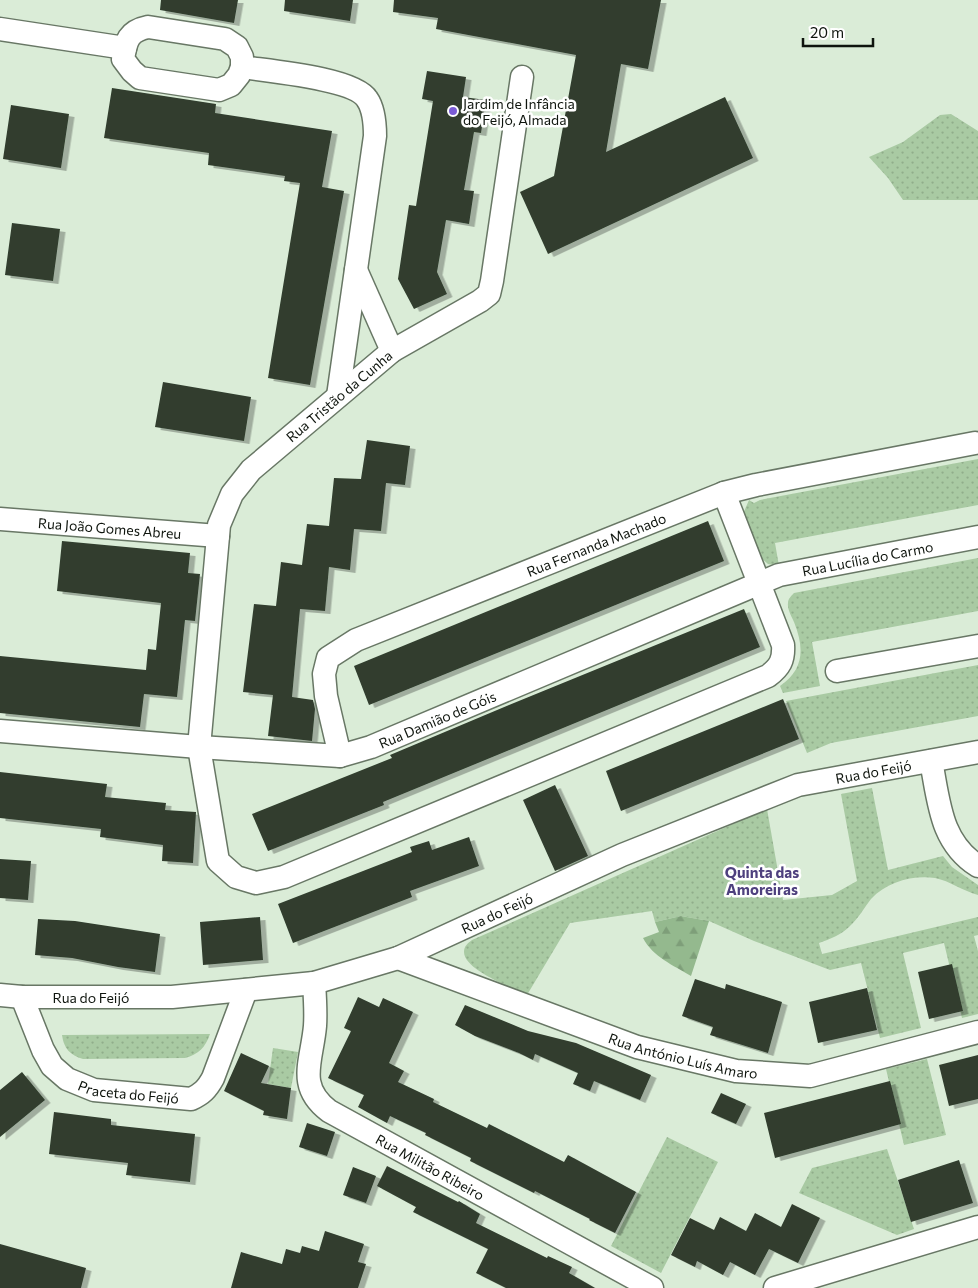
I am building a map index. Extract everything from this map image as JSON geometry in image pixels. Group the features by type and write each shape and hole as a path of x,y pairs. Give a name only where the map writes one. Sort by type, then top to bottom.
{"street":[{"path":"148,27 225,39 237,47 242,57 242,67 240,75 231,85 218,90 140,78 123,59 126,40 138,29 148,27"},
{"path":"0,29 125,48"},
{"path":"242,67 339,82 354,88 367,99 375,122 375,136 338,396"},
{"name":"Rua Tristão da Cunha","path":"522,77 492,281 488,294 480,302 392,351 251,470 232,494 219,525 199,747 218,861 236,877 256,884 284,877 768,676 778,669 784,658 783,645 758,583"},
{"path":"356,270 392,351"},
{"name":"Rua Fernanda Machado","path":"340,756 326,696 324,674 328,658 356,640 724,493 756,484 975,443"},
{"path":"724,493 758,583"},
{"name":"Rua João Gomes Abreu","path":"0,518 218,536"},
{"name":"Rua Lucília do Carmo","path":"758,583 779,575 978,537"},
{"name":"Rua Damião de Góis","path":"0,731 340,756 371,747 758,583"},
{"path":"837,672 978,646"},
{"name":"Rua do Feijó","path":"11,996 172,997 314,984 398,958 622,855 798,785 978,752"},
{"path":"931,762 941,814 950,839 959,851 978,866"},
{"name":"Rua António Luís Amaro","path":"398,958 636,1047 736,1071 810,1076 978,1032"},
{"name":"Rua Militão Ribeiro","path":"314,984 314,1027 308,1082 311,1093 318,1103 329,1111 652,1288"},
{"name":"Praceta do Feijó","path":"11,996 52,1066 67,1079 85,1088 94,1090 191,1099 201,1095 210,1083 246,990"},
{"path":"775,1288 978,1227"}],"green space":[{"path":"951,114 978,131 978,200 903,200 888,178 869,157 903,142 940,115"},
{"path":"978,459 978,505 775,543 779,566 768,564 760,557 743,514 749,500 754,503 760,500"},
{"path":"978,558 978,611 812,642 820,686 783,693 780,686 794,672 798,665 801,649 800,640 788,605 789,599 794,593"},
{"path":"978,665 978,716 831,743 807,753 786,701"},
{"path":"872,788 888,870 943,856 952,867 978,885 978,895 935,878 909,879 892,884 871,899 846,930 819,943 822,954 978,917 978,935 974,936 978,951 978,1014 962,1018 944,943 903,953 921,1028 880,1038 861,963 830,970 754,941 709,921 681,916 655,922 652,911 570,923 527,995 490,978 480,972 466,959 465,948 472,940 767,809 783,900 832,895 857,881 841,794"},
{"path":"681,916 709,921 691,976 658,955 647,945 643,938 659,932 655,922"},
{"path":"210,1034 201,1050 185,1058 83,1059 68,1051 62,1035"},
{"path":"273,1048 298,1052 291,1088 268,1084"},
{"path":"927,1059 946,1135 904,1145 886,1069"},
{"path":"667,1137 718,1162 661,1273 611,1246"},
{"path":"887,1149 914,1229 897,1235 799,1193 812,1168"}],"building":[{"path":"161,0 238,0 234,23 160,10"},
{"path":"285,0 353,0 350,21 284,11"},
{"path":"394,0 661,0 648,69 621,64 606,152 725,97 753,158 548,254 520,192 554,176 576,55 436,29 438,18 393,12"},
{"path":"427,71 466,77 463,97 486,100 481,133 474,132 464,190 474,191 469,224 446,220 437,272 447,294 414,309 398,279 409,205 416,206 433,101 422,99"},
{"path":"112,88 216,104 215,113 332,131 322,187 344,191 310,385 268,378 300,183 284,181 285,176 208,165 209,153 104,138"},
{"path":"11,105 69,114 61,168 3,159"},
{"path":"12,223 60,229 53,281 5,275"},
{"path":"163,382 251,397 244,441 155,427"},
{"path":"367,440 410,446 405,485 386,483 381,531 354,529 350,570 329,567 325,611 300,609 292,697 313,700 315,709 312,741 268,736 273,695 243,692 254,604 276,606 281,562 302,565 307,524 329,526 334,478 361,479"},
{"path":"708,521 724,561 369,705 354,666"},
{"path":"62,541 190,553 188,573 200,574 195,621 185,620 177,697 144,694 140,727 0,713 0,656 146,670 148,649 156,650 161,603 57,591"},
{"path":"744,609 760,647 383,802 384,805 268,851 252,814 392,758 390,755"},
{"path":"783,699 799,739 621,811 606,771"},
{"path":"0,772 107,784 105,797 166,803 165,810 196,812 193,863 162,861 163,845 100,837 101,829 0,818"},
{"path":"555,785 588,856 555,871 523,800"},
{"path":"469,837 479,866 410,891 412,897 293,943 278,904 412,852 410,847 429,841 432,850"},
{"path":"0,859 31,861 28,900 0,898"},
{"path":"260,917 263,960 203,965 200,922"},
{"path":"38,919 75,921 160,934 155,972 72,958 35,955"},
{"path":"952,964 963,1011 929,1019 918,972"},
{"path":"695,979 725,989 726,984 782,1002 768,1053 710,1035 713,1027 682,1016"},
{"path":"867,988 877,1030 818,1043 809,1002"},
{"path":"358,997 379,1007 383,998 413,1012 389,1063 404,1071 398,1082 434,1099 433,1102 487,1128 489,1124 564,1162 568,1155 636,1192 615,1233 535,1191 534,1193 470,1161 471,1158 425,1135 426,1133 390,1116 387,1123 358,1107 364,1095 328,1078 351,1031 344,1028"},
{"path":"465,1005 528,1031 576,1043 651,1075 640,1100 594,1081 590,1091 573,1084 578,1073 535,1054 533,1060 475,1036 455,1025"},
{"path":"241,1053 269,1066 261,1083 291,1088 287,1119 263,1115 264,1111 224,1091"},
{"path":"978,1055 978,1099 949,1106 939,1065"},
{"path":"22,1072 45,1100 0,1137 0,1090"},
{"path":"890,1081 901,1124 775,1158 764,1113"},
{"path":"721,1093 746,1104 736,1124 711,1113"},
{"path":"54,1112 111,1119 111,1125 195,1134 190,1182 126,1175 128,1163 49,1154"},
{"path":"307,1123 335,1132 327,1156 299,1147"},
{"path":"959,1160 973,1203 911,1222 898,1180"},
{"path":"387,1166 459,1201 480,1214 476,1223 547,1258 548,1256 572,1267 569,1273 595,1288 506,1288 476,1273 488,1249 413,1212 416,1207 377,1186"},
{"path":"353,1167 376,1176 366,1203 343,1195"},
{"path":"792,1204 820,1218 798,1263 769,1249 755,1275 730,1262 723,1275 697,1261 695,1267 671,1255 690,1218 714,1230 720,1217 746,1231 755,1213 781,1227"},
{"path":"325,1231 364,1244 358,1262 366,1264 358,1288 231,1288 241,1252 282,1264 286,1249 300,1253 302,1246 319,1251"},
{"path":"0,1244 86,1268 81,1288 0,1288"}],"place":[{"name":"Jardim de Infância do Feijó, Almada","path":"453,111"}],"district":[{"name":"Quinta das Amoreiras","path":"762,880"}]}
